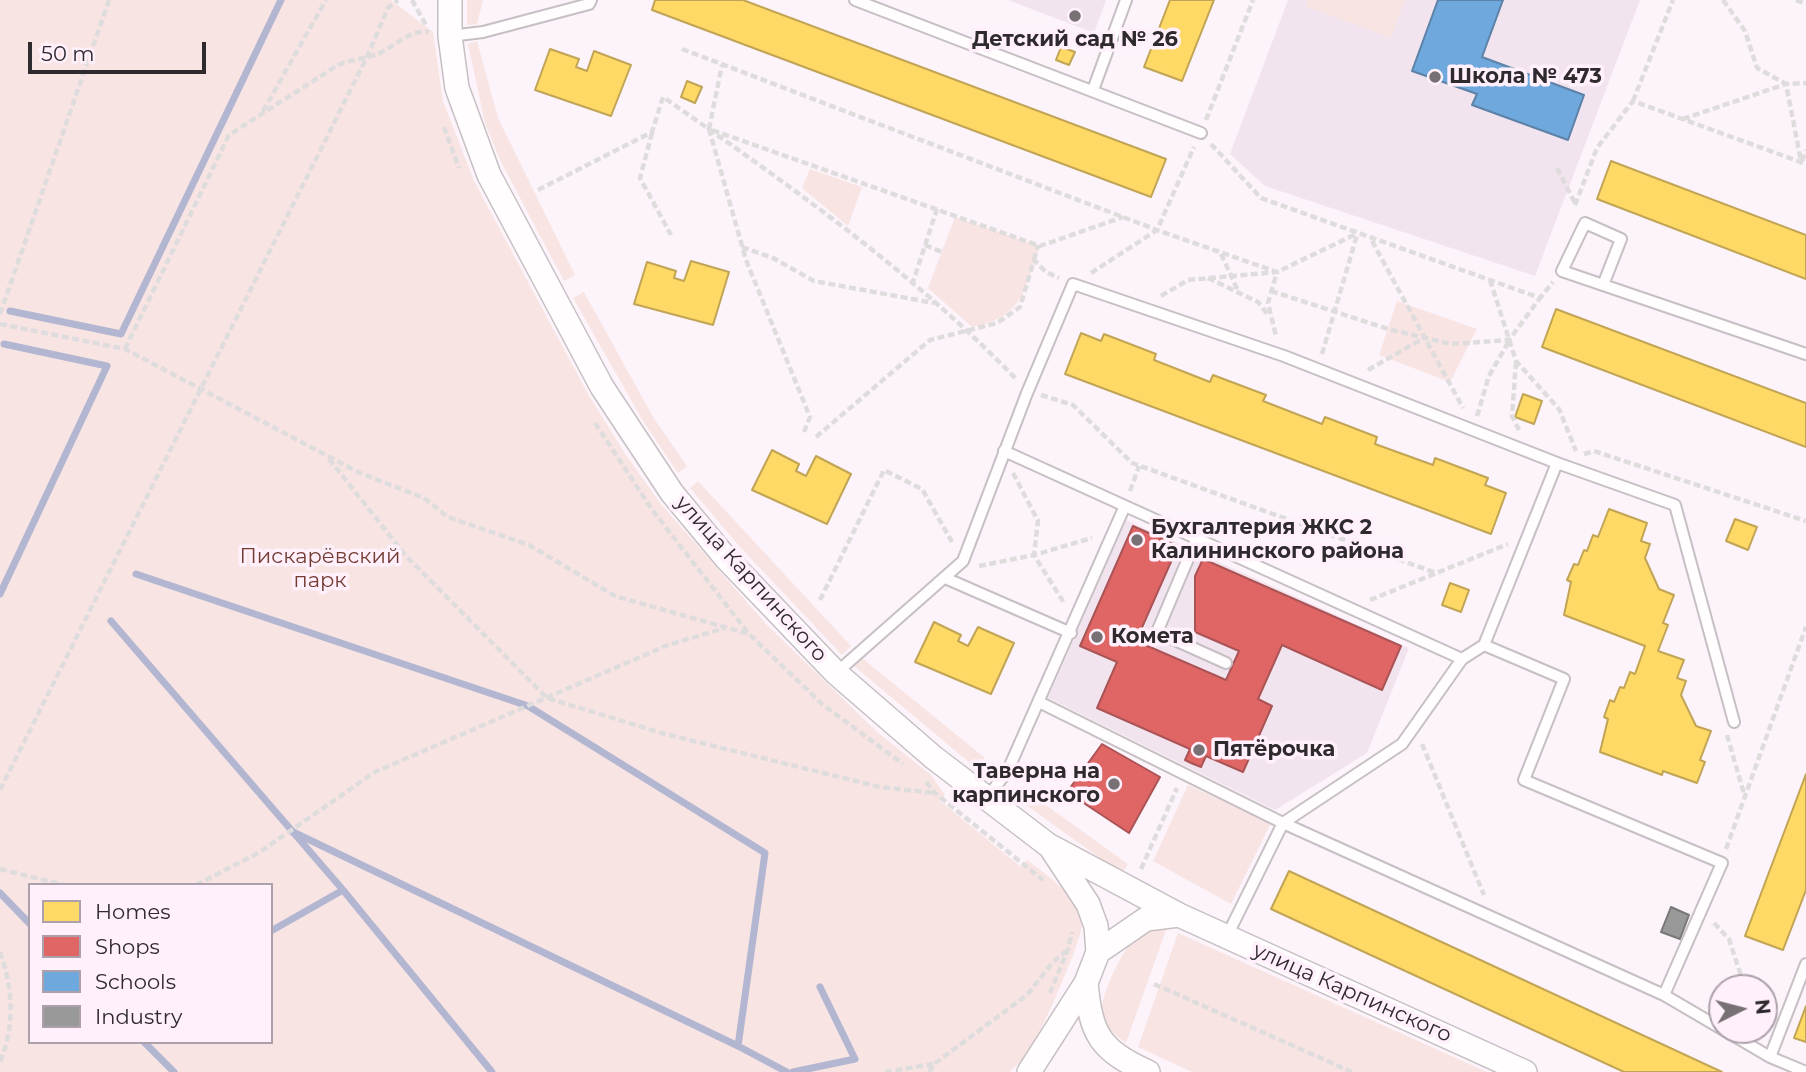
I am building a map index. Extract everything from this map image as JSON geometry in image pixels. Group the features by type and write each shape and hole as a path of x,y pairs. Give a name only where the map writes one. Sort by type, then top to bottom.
{"street":[{"name":"улица Карпинского","path":"450,0 439,33 489,175 602,387 652,464 725,557 836,673 888,720 1048,845 1179,915 1525,1072"},
{"name":"улица Карпинского","path":"1048,845 1088,905 1096,926 1098,952"},
{"path":"1029,1072 1043,1055 1059,1020 1086,983 1098,952 1146,919 1179,915"},
{"path":"1086,983 1094,1030 1104,1046 1149,1072"}],"lane":[{"path":"439,33 483,32 589,4 592,0"},
{"path":"855,0 1093,89 1201,133"},
{"path":"1093,89 1126,0"},
{"path":"1603,285 1621,239 1584,223 1562,271 1603,285 1806,354"},
{"path":"836,673 964,561 1028,391 1073,284 1284,356 1474,428 1557,463 1675,505 1734,722"},
{"path":"1004,453 1462,659"},
{"path":"1227,936 1283,823 1402,744 1462,659 1484,646 1557,463"},
{"path":"987,798 1008,770 1072,633 1124,508"},
{"path":"1196,540 1157,632 1226,663"},
{"path":"949,574 1072,633"},
{"path":"1484,646 1564,679 1524,780 1722,863 1664,995"},
{"path":"1039,702 1283,823 1664,995 1708,1020"},
{"path":"1770,1057 1806,964"},
{"path":"1748,1044 1770,1057 1806,1072"}],"path":[{"path":"0,314 109,0"},
{"path":"263,112 326,0"},
{"path":"0,790 367,57 388,8 398,0"},
{"path":"1034,260 1046,272 1073,284 1157,230 1201,133 1253,0"},
{"path":"1575,205 1597,148 1633,101 1673,0"},
{"path":"1723,0 1745,31 1757,68 1786,84 1804,163"},
{"path":"1796,0 1806,4"},
{"path":"125,349 229,135 338,65 380,53 404,37 439,33"},
{"path":"682,49 1157,230 1277,272"},
{"path":"722,65 709,129 742,247 810,417 804,432"},
{"path":"1682,119 1786,84 1806,83"},
{"path":"671,235 640,178 663,97 780,178 969,330 1028,391 1073,405 1132,464 1436,573"},
{"path":"1633,101 1804,163"},
{"path":"709,129 1038,245 1123,217"},
{"path":"537,190 652,132"},
{"path":"1201,133 1261,198 1371,240 1540,298"},
{"path":"1804,163 1806,150"},
{"path":"1557,168 1584,223"},
{"path":"912,285 937,209"},
{"path":"1142,308 1188,280 1277,272 1357,234"},
{"path":"1318,369 1357,234"},
{"path":"1371,240 1474,428"},
{"path":"925,245 942,252"},
{"path":"816,438 930,340 997,323 1020,307 1038,245"},
{"path":"742,247 773,258 814,281 935,303"},
{"path":"1221,253 1239,293"},
{"path":"1474,428 1489,376 1509,340 1562,271"},
{"path":"1269,316 1271,291 1277,272"},
{"path":"1207,278 1258,302 1269,316 1284,356"},
{"path":"1490,280 1516,361 1512,416 1531,452"},
{"path":"1271,291 1450,344 1509,340"},
{"path":"0,324 125,349 327,456 424,498 448,517 529,545 615,596 749,634"},
{"path":"1348,381 1425,338"},
{"path":"1516,361 1559,409 1576,451"},
{"path":"1557,463 1594,451 1806,521"},
{"path":"1004,453 1038,521 1034,555 1076,621"},
{"path":"327,456 406,556 547,698 665,734 880,787 935,793"},
{"path":"1124,508 1139,466"},
{"path":"820,600 884,470 922,489 964,561"},
{"path":"949,574 1034,555 1098,536"},
{"path":"1349,608 1528,536"},
{"path":"201,883 260,852 375,772 668,645 726,627"},
{"path":"1722,863 1806,627"},
{"path":"1415,727 1493,918"},
{"path":"1135,892 1142,865 1184,774"},
{"path":"0,869 56,883"},
{"path":"1701,910 1729,939 1740,974"},
{"path":"929,1072 934,1064 1027,995 1052,963 1096,926"},
{"path":"0,952 7,972 11,1012 7,1045 0,1062"},
{"path":"1154,984 1352,1072"},
{"path":"885,1072 934,1064"}],"shaded area":[{"name":"Детский сад № 26","path":"1008,0 1106,0 1094,33"},
{"name":"Школа № 473","path":"1288,0 1640,0 1535,276 1265,186 1230,154"},
{"path":"1126,520 1409,648 1367,753 1275,810 1048,698"}],"green space":[{"name":"Пискарёвский парк","path":"0,0 391,0 433,32 443,101 474,181 588,394 660,503 766,624 877,732 931,775 945,795 940,801 1021,867 1027,860 1044,872 1075,904 1080,914 1081,933 1061,986 1031,1048 1009,1072 0,1072"},
{"path":"467,0 483,0 477,24 467,25"},
{"path":"1307,0 1405,0 1391,38 1305,6"},
{"path":"477,41 498,118 575,275 564,281 501,162 485,123 468,44"},
{"path":"810,169 862,187 848,226 802,188"},
{"path":"955,217 1040,246 1025,288 1012,309 989,322 972,327 928,288"},
{"path":"584,292 653,417 687,466 678,473 643,421 573,298"},
{"path":"1397,301 1477,329 1450,382 1379,355"},
{"path":"698,481 851,646 842,655 740,547 690,488"},
{"path":"862,658 985,758 976,768 854,666"},
{"path":"1188,785 1271,823 1231,904 1153,861"},
{"path":"1025,790 1128,864 1122,874 1019,800"},
{"path":"1167,927 1126,1043 1111,1031 1103,1019 1102,1005 1105,994 1123,954 1138,934 1148,928"},
{"path":"1178,933 1487,1072 1192,1072 1138,1047"}],"building: Homes":[{"path":"655,0 743,0 1166,159 1151,197 652,10"},
{"path":"1170,0 1214,0 1182,81 1144,67"},
{"path":"1061,47 1075,52 1069,65 1056,60"},
{"path":"550,49 579,59 576,67 587,71 594,51 631,65 611,116 535,90"},
{"path":"687,81 702,87 695,103 681,97"},
{"path":"1611,161 1806,235 1806,279 1597,199"},
{"path":"691,261 729,272 713,325 634,304 647,262 676,271 674,278 684,281"},
{"path":"1556,309 1806,403 1806,447 1542,347"},
{"path":"1081,333 1101,341 1104,334 1156,354 1154,360 1210,382 1213,375 1266,395 1263,401 1322,424 1325,417 1377,437 1375,444 1433,465 1435,458 1488,478 1485,485 1506,493 1491,534 1065,374"},
{"path":"1523,394 1542,401 1534,424 1515,417"},
{"path":"772,450 799,464 796,471 806,476 816,456 851,474 827,524 752,490"},
{"path":"1609,509 1647,523 1641,541 1650,544 1645,558 1659,589 1674,595 1663,623 1668,625 1658,651 1684,660 1677,678 1686,681 1681,695 1696,726 1711,731 1700,760 1705,762 1697,783 1663,771 1662,775 1600,752 1608,719 1604,717 1610,700 1614,702 1620,687 1624,688 1630,672 1635,674 1645,646 1564,615 1571,582 1567,580 1574,564 1578,565 1584,550 1587,551 1593,535 1598,537"},
{"path":"1735,519 1757,527 1748,550 1726,541"},
{"path":"1450,583 1469,590 1461,612 1442,605"},
{"path":"934,622 961,635 958,641 968,646 978,627 1014,643 991,694 915,662"},
{"path":"1806,774 1806,890 1783,950 1745,936"},
{"path":"1289,871 1722,1072 1624,1072 1271,909"},
{"path":"1806,1006 1806,1042 1794,1038"}],"building: Shops":[{"path":"1133,526 1178,546 1136,641 1226,680 1239,651 1195,632 1195,576 1203,559 1401,646 1382,690 1282,645 1258,699 1272,706 1243,772 1206,756 1201,767 1191,763 1185,760 1190,749 1097,708 1117,662 1080,646"},
{"name":"Таверна на карпинского","path":"1102,744 1160,777 1129,833 1067,792"}],"building: Schools":[{"path":"1438,0 1503,0 1482,57 1584,95 1568,140 1472,105 1477,94 1412,71"}],"building: Industry":[{"path":"1671,907 1689,915 1680,939 1661,932"}],"waterway":[{"path":"10,311 121,334 281,0"},
{"path":"0,594 107,366 4,344"},
{"path":"136,574 528,706 765,853 738,1046 291,831"},
{"path":"111,621 343,890 492,1072"},
{"path":"273,930 343,890"},
{"path":"0,893 28,922"},
{"path":"793,1072 855,1059 820,987"},
{"path":"146,1044 174,1072"},
{"path":"738,1046 787,1072"}],"place":[{"name":"Детский сад № 26","path":"1075,16"},
{"name":"Школа № 473","path":"1435,77"},
{"name":"Бухгалтерия ЖКС 2 Калининского района","path":"1137,540"},
{"name":"Комета","path":"1097,637"},
{"name":"Пятёрочка","path":"1199,750"},
{"name":"Таверна на карпинского","path":"1114,784"}]}
